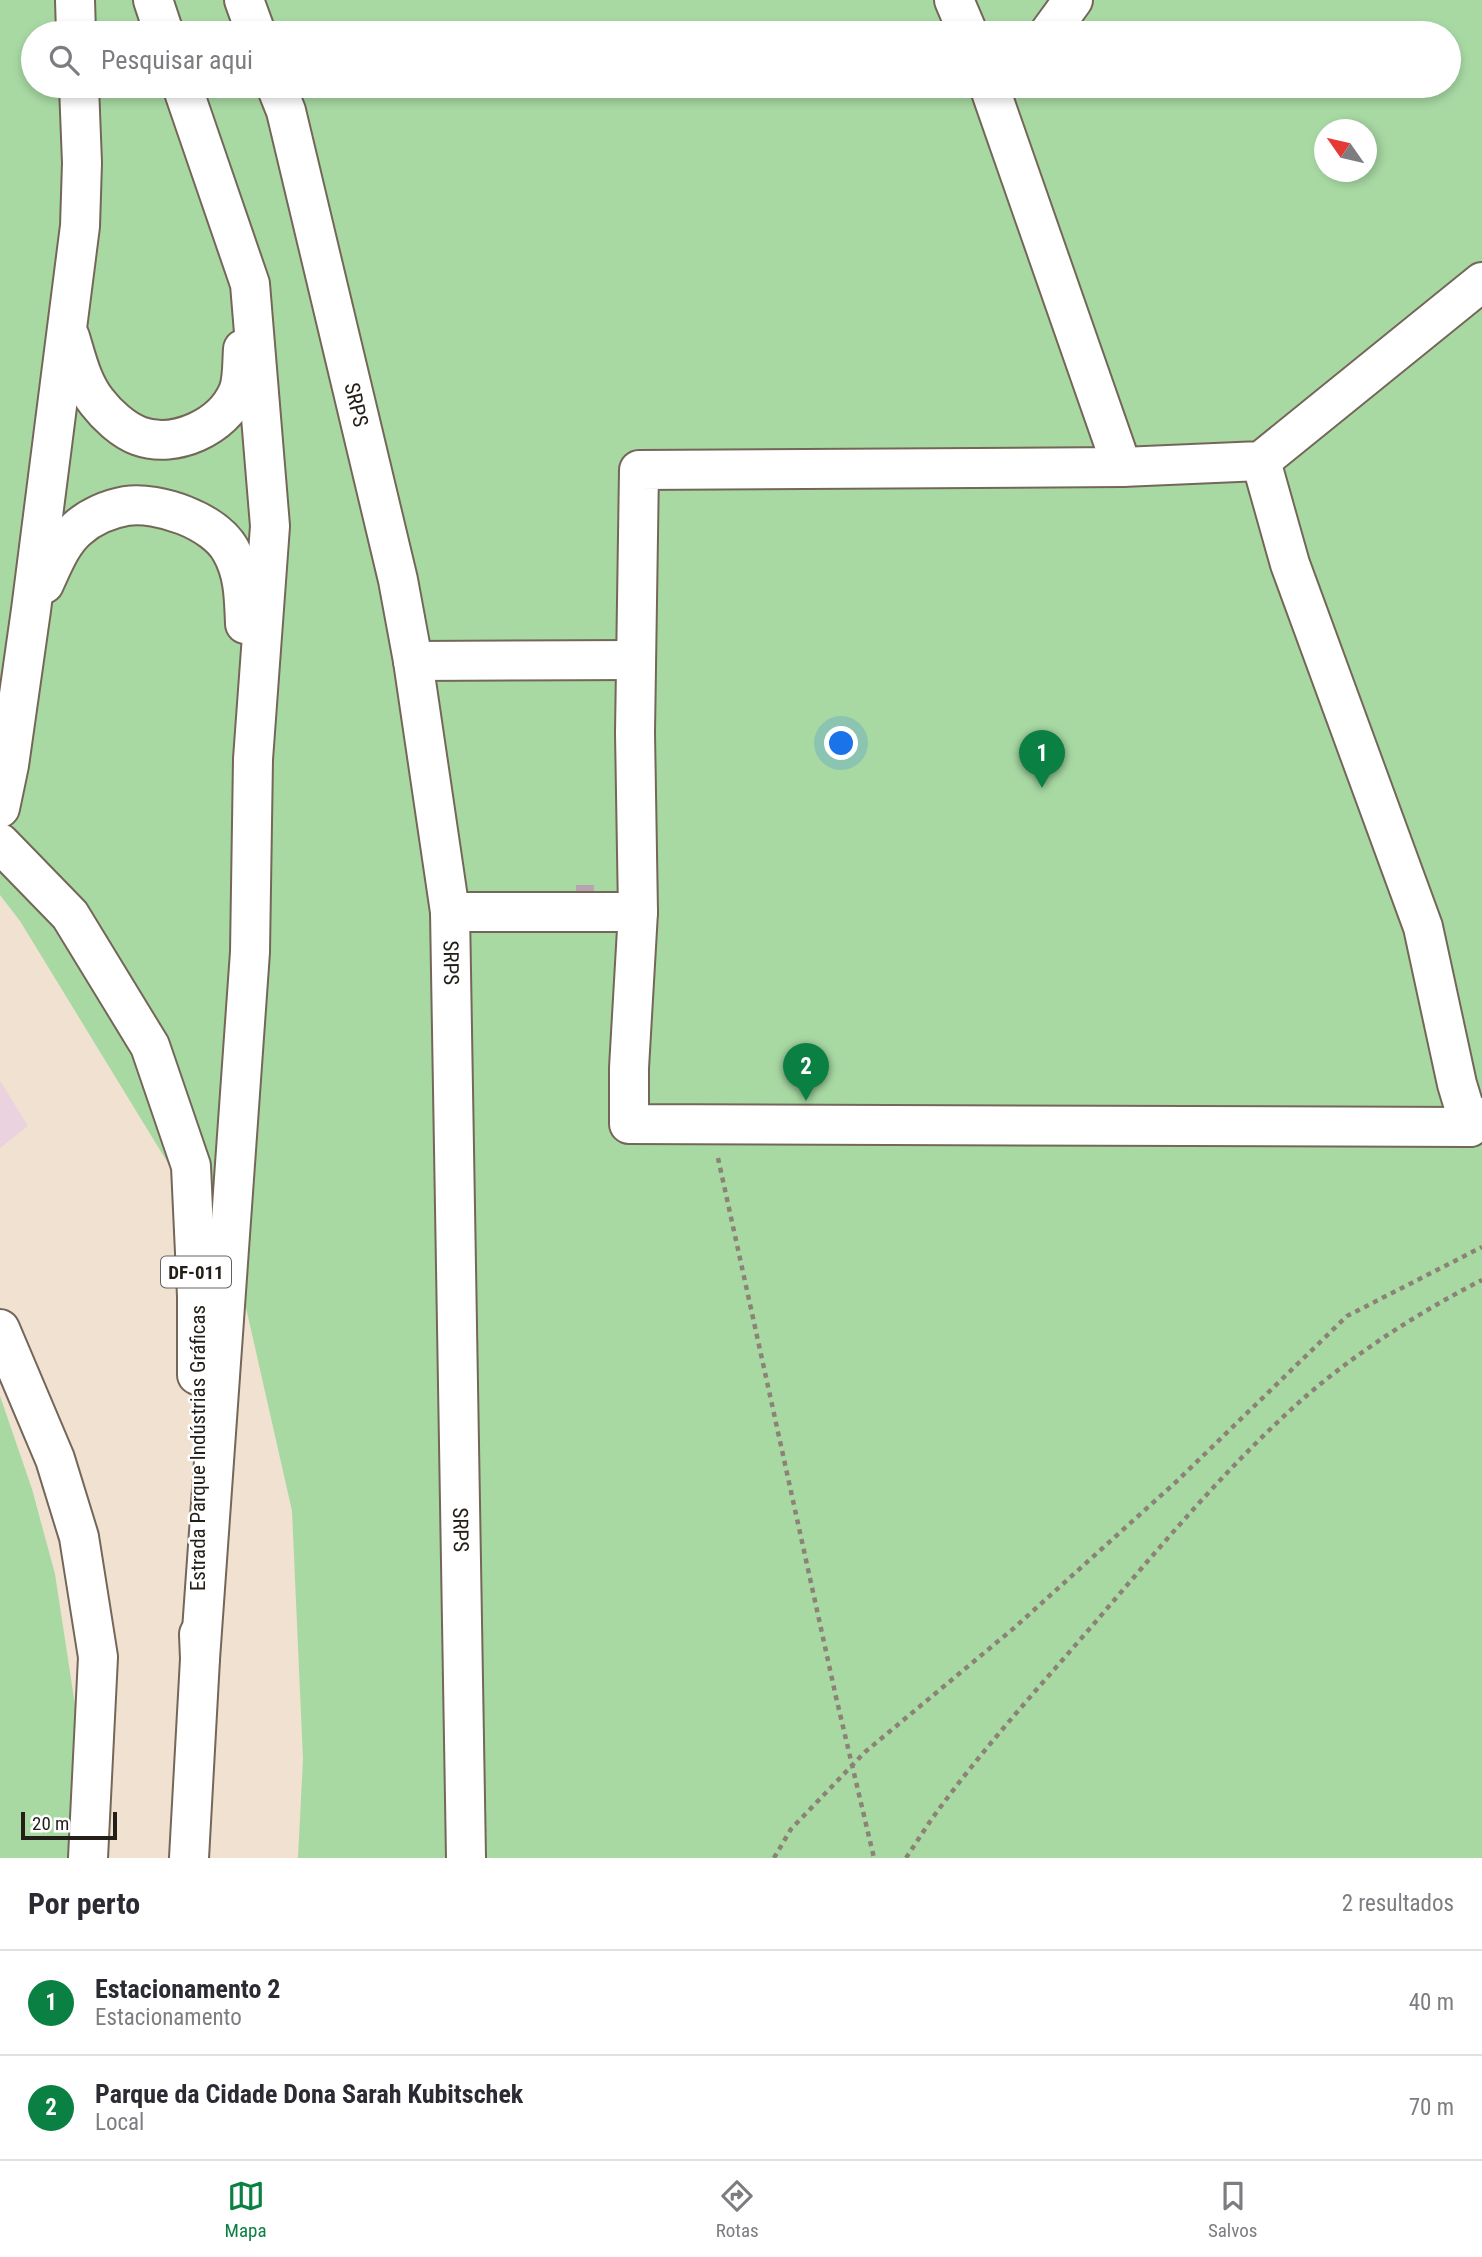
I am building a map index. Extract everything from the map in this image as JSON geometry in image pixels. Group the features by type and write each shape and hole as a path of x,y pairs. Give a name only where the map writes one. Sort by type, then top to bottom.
{"main road":[{"path":"75,0 76,21"},
{"path":"153,0 160,21"},
{"path":"244,0 252,21"},
{"path":"954,0 963,21"},
{"path":"1058,21 1073,0"},
{"path":"0,808 9,765 31,610 80,226 82,163 79,98"},
{"path":"186,98 250,284 270,526 253,759 250,952 200,1659"},
{"name":"SRPS","path":"281,98 398,580 413,661 450,912 466,1858"},
{"path":"1001,98 1122,467"},
{"path":"1261,461 1290,564 1423,927 1457,1084 1476,1122 629,1124 629,1068 638,912 635,733 639,470 1122,467 1261,461 1482,282"},
{"path":"67,329 82,376 96,401 116,422 138,436 167,440 193,433 219,419 239,391 250,284"},
{"path":"31,610 67,539 79,527 102,513 127,506 161,509 188,517 207,527 230,549 243,581 253,759"},
{"path":"413,661 636,660"},
{"name":"Estrada Parque Indústrias Gráficas","path":"0,843 70,915 150,1046 191,1166 197,1296 200,1659 189,1858"},
{"path":"450,912 638,912"},
{"path":"1,1326 55,1459 79,1538 98,1657 88,1858"}],"path":[{"path":"711,1124 874,1858"},
{"path":"774,1858 791,1829 876,1743 1014,1628 1166,1490 1347,1315 1482,1247"},
{"path":"906,1858 941,1806 995,1738 1199,1501 1252,1447 1307,1395 1358,1356 1444,1299 1482,1280"}],"shaded area":[{"path":"0,1081 28,1126 0,1148"}],"green space":[{"path":"0,0 1482,0 1482,1858 298,1858 303,1759 292,1511 240,1281 20,921 0,895"},
{"path":"0,1396 32,1489 55,1574 77,1718 70,1858 0,1858"}],"building":[{"path":"576,885 594,885 594,901 576,902"}],"place":[{"name":"Estacionamento 2","path":"1042,788"},
{"name":"Parque da Cidade Dona Sarah Kubitschek","path":"806,1101"}]}
